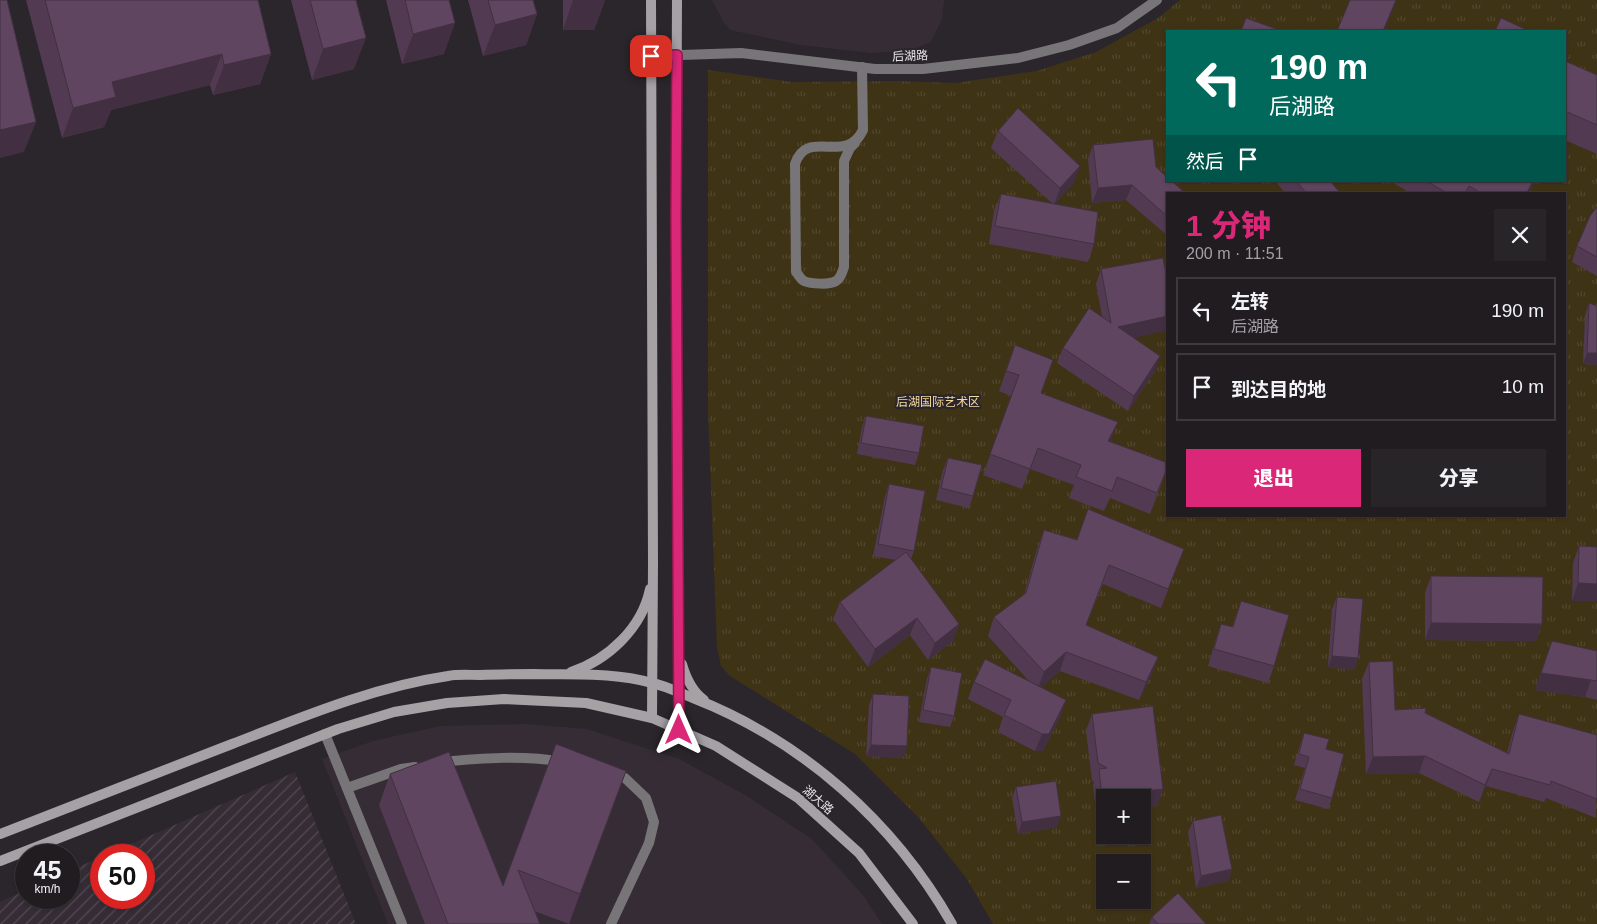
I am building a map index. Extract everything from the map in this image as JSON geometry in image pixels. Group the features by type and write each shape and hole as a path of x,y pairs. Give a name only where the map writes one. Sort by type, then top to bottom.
{"main road":[{"path":"651,0 652,718"},
{"path":"677,0 676,224 679,730"},
{"path":"564,674 604,657 619,644 644,608 650,592 653,563"},
{"path":"678,638 681,661 686,677 701,698 792,749 833,780 872,816 904,852 939,901 952,924"},
{"path":"0,834 310,714 380,690 450,675 564,674 624,677 653,683 716,707"},
{"name":"湖大路","path":"0,861 325,734 394,712 448,703 504,699 586,703 652,718 716,746 798,798 859,853 913,924"}],"street":[{"name":"后湖路","path":"651,56 741,53 875,69 923,69 1018,58 1069,45 1116,28 1157,0"},
{"path":"855,143 850,146 808,148 798,156 795,164 796,272 805,282 832,283 838,280 844,267 844,161 850,148 855,143 863,130 862,67"},
{"path":"325,734 402,924"},
{"path":"347,788 402,770 429,764 493,758 551,760 575,764"},
{"path":"599,769 625,778 639,791 646,798 654,822 649,843 611,924"}],"shaded area":[{"path":"712,0 944,0 942,19 931,42 908,51 871,53 800,45 730,30"},
{"path":"526,724 587,729 679,759 747,796 812,839 863,895 882,924 388,924 322,759 373,741 440,726"},
{"path":"295,772 356,924 0,924 0,902 15,895 15,909 80,909 80,866 90,862 90,909 155,909 155,844 131,844"}],"green space":[{"name":"后湖国际艺术区","path":"1180,0 1597,0 1597,924 993,924 967,879 919,818 855,754 730,676 721,666 717,647 708,410 708,70 792,82 895,81 956,83 1037,71 1096,52 1158,18"}],"building":[{"path":"0,0 7,0 36,122 0,130"},
{"path":"45,0 258,0 271,54 224,65 222,54 112,82 116,97 73,108"},
{"path":"310,0 356,0 366,38 323,49"},
{"path":"405,0 449,0 455,23 413,34"},
{"path":"488,0 533,0 537,14 495,25"},
{"path":"1350,0 1396,0 1383,30 1337,30"},
{"path":"1246,18 1279,30 1241,30"},
{"path":"1501,18 1527,30 1495,30"},
{"path":"1566,61 1597,75 1597,125 1566,111"},
{"path":"1018,108 1080,166 1060,188 998,131"},
{"path":"1153,139 1156,167 1166,176 1166,182 1173,182 1184,192 1166,192 1166,215 1132,185 1098,188 1093,145"},
{"path":"1297,182 1331,182 1339,192 1305,192"},
{"path":"1428,182 1532,182 1527,192 1480,192 1469,186 1466,192 1445,192"},
{"path":"1001,194 1098,212 1094,244 995,226"},
{"path":"1597,207 1597,257 1577,246 1590,216"},
{"path":"1163,258 1166,274 1166,316 1118,327 1160,356 1134,396 1063,348 1089,308 1111,323 1101,269"},
{"path":"1589,303 1597,306 1597,353 1587,353"},
{"path":"1015,345 1053,360 1041,393 1118,422 1108,441 1166,462 1166,471 1157,493 1117,477 1112,491 1076,477 1081,465 1038,448 1030,469 990,454 1019,375 1006,371"},
{"path":"866,416 924,426 919,453 861,443"},
{"path":"948,458 982,465 973,496 941,488"},
{"path":"889,484 925,491 914,551 878,544"},
{"path":"1088,509 1184,549 1168,589 1109,565 1086,625 1158,657 1146,682 1066,652 1044,672 994,617 1026,593 1044,530 1077,540"},
{"path":"1579,546 1597,547 1597,584 1578,583"},
{"path":"906,552 959,624 935,643 917,618 875,649 840,602"},
{"path":"1431,576 1543,577 1542,624 1431,623"},
{"path":"1337,597 1363,599 1358,658 1332,656"},
{"path":"1241,601 1289,615 1274,666 1214,649 1221,624 1233,627"},
{"path":"1552,641 1597,651 1597,681 1541,673"},
{"path":"985,659 1066,700 1049,734 1042,734 1004,715 1011,700 974,682"},
{"path":"1393,661 1395,710 1426,708 1425,713 1509,754 1519,714 1597,735 1597,799 1551,781 1550,785 1492,769 1485,785 1425,756 1373,757 1369,662"},
{"path":"931,667 962,673 954,716 923,710"},
{"path":"873,694 909,696 907,746 871,745"},
{"path":"1153,706 1163,789 1101,789 1099,769 1107,768 1098,763 1092,714"},
{"path":"1304,733 1329,739 1326,749 1344,754 1332,798 1300,789 1309,757 1299,754"},
{"path":"556,744 626,771 580,894 518,870 540,924 448,924 390,774 449,752 503,886"},
{"path":"1056,781 1061,816 1022,822 1016,787"},
{"path":"1221,815 1232,869 1201,876 1193,821"},
{"path":"1178,893 1206,924 1158,924 1152,917"}],"route":[{"path":"651,56 677,55 679,730"}]}
